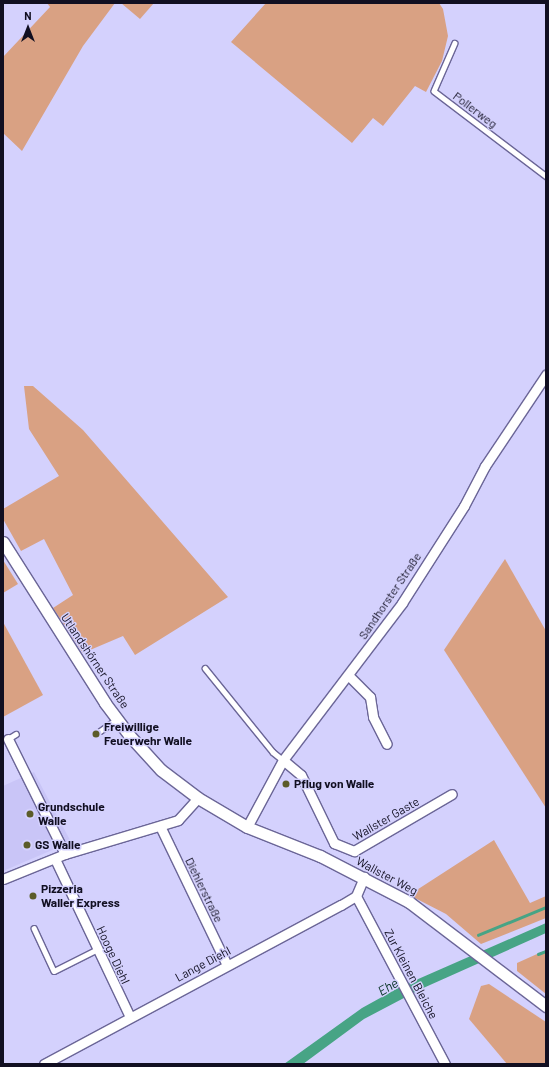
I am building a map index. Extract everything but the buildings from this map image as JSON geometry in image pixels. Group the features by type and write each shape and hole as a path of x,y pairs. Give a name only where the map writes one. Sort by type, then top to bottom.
{"street":[{"name":"Sandhorster Straße","path":"247,827 283,760 349,676 402,603 464,506 485,466 546,375"},
{"name":"Utlandshörner Straße","path":"3,542 117,719 161,770 198,798"},
{"path":"349,676 370,697 373,716 387,744"},
{"path":"8,739 65,854"},
{"name":"Wallster Gaste","path":"283,760 301,775 334,843 354,851 452,794"},
{"path":"3,879 65,854 178,820 198,798"},
{"name":"Wallster Weg","path":"198,798 247,827 364,877 409,902 546,1006"},
{"name":"Diehlerstraße","path":"160,826 227,965"},
{"name":"Hooge Diehl","path":"55,859 130,1018"},
{"path":"356,896 364,877"},
{"name":"Lange Diehl","path":"44,1064 356,896"},
{"name":"Zur Kleinen Bleiche","path":"356,896 445,1064"}],"lane":[{"name":"Pollerweg","path":"455,43 434,91 546,176"},
{"name":"Wallster Gaste","path":"205,668 273,752 283,760"},
{"path":"100,731 117,719"},
{"path":"8,739 16,734"},
{"path":"34,928 54,971 98,949"}],"shaded area":[{"path":"47,3 115,3 83,46 22,151 3,133 3,57 50,7"},
{"path":"121,3 154,3 140,19"},
{"path":"266,3 439,3 443,9 448,36 442,61 426,92 415,86 383,126 373,118 352,143 231,42"},
{"path":"24,386 33,386 83,430 228,597 135,655 123,636 83,653 53,608 73,595 44,539 21,551 3,519 3,509 59,476 29,429"},
{"path":"505,559 546,631 546,808 444,650"},
{"path":"3,560 18,584 3,593"},
{"path":"3,622 43,695 3,717"},
{"name":"Grundschule Walle","path":"34,772 71,842 3,871 3,786"},
{"path":"494,840 530,903 546,896 546,918 481,944 446,914 409,895"},
{"path":"546,923 546,933 421,989 364,1019 303,1064 284,1064 362,1008 400,987"},
{"path":"546,950 546,994 517,971 517,963"},
{"path":"489,984 546,1022 546,1064 507,1064 469,1019 481,986"}],"waterway":[{"path":"478,935 546,907"},
{"path":"538,954 546,951"}],"place":[{"name":"Freiwillige Feuerwehr Walle","path":"96,734"},
{"name":"Pflug von Walle","path":"286,784"},
{"name":"Grundschule Walle","path":"30,814"},
{"name":"GS Walle","path":"27,845"},
{"name":"Pizzeria Waller Express","path":"33,896"}],"water label":[{"name":"Ehe","path":"388,987"}]}
